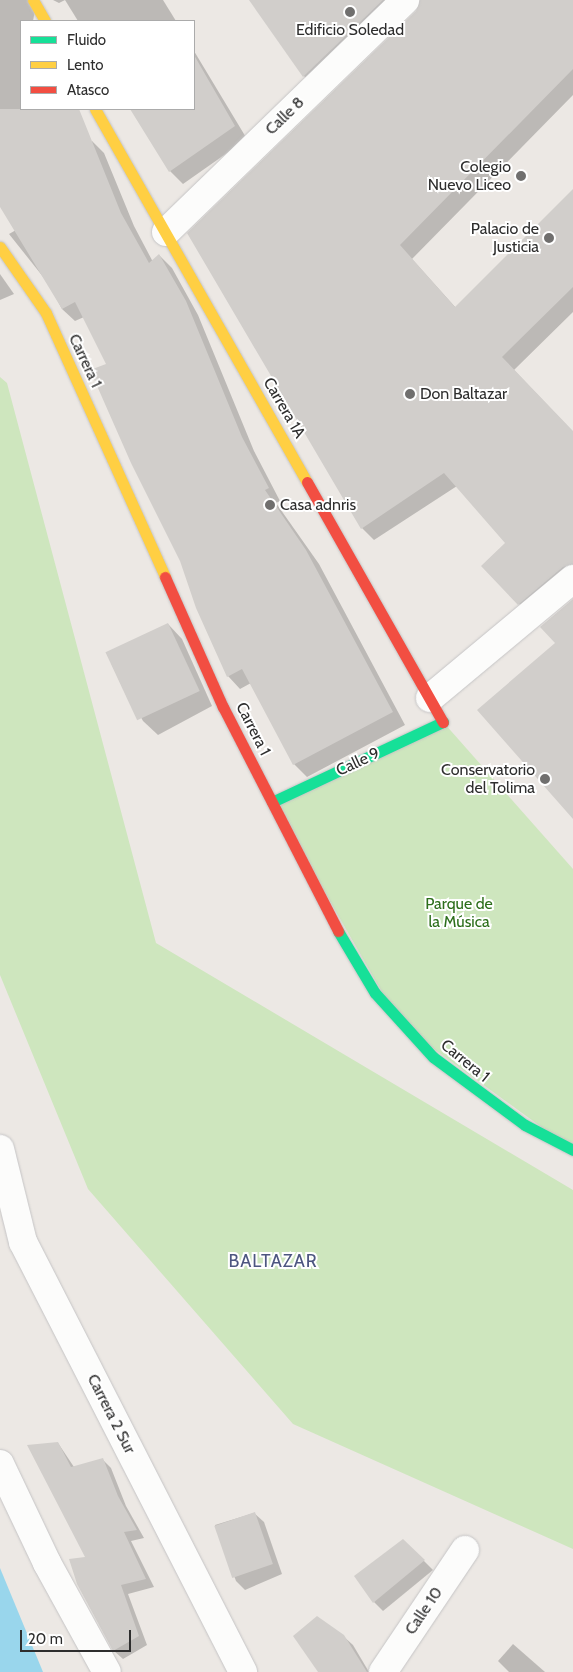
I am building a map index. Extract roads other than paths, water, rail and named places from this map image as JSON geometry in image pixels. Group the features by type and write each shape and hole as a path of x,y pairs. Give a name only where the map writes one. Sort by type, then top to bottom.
{"street":[{"path":"32,0 44,20"},
{"name":"Calle 8","path":"166,232 405,0"},
{"name":"Carrera 1A","path":"96,110 444,723"},
{"name":"Carrera 1","path":"0,247 46,313 223,707 345,944 376,993 401,1025 433,1057 474,1090 525,1125 573,1150"},
{"path":"430,698 573,578"},
{"name":"Calle 9","path":"272,802 444,723"},
{"name":"Carrera 2 Sur","path":"0,1149 23,1242 243,1672"},
{"path":"0,1464 47,1563 107,1672"},
{"name":"Calle 10","path":"383,1672 465,1550"}],"water":[{"path":"0,1568 43,1672 0,1672"}],"place":[{"name":"Edificio Soledad","path":"350,12"},
{"name":"Colegio Nuevo Liceo","path":"521,176"},
{"name":"Palacio de Justicia","path":"549,238"},
{"name":"Don Baltazar","path":"410,394"},
{"name":"Casa adnris","path":"270,505"},
{"name":"Conservatorio del Tolima","path":"545,779"}],"district":[{"name":"BALTAZAR","path":"273,1261"}],"park label":[{"name":"Parque de la Música","path":"459,913"}]}
